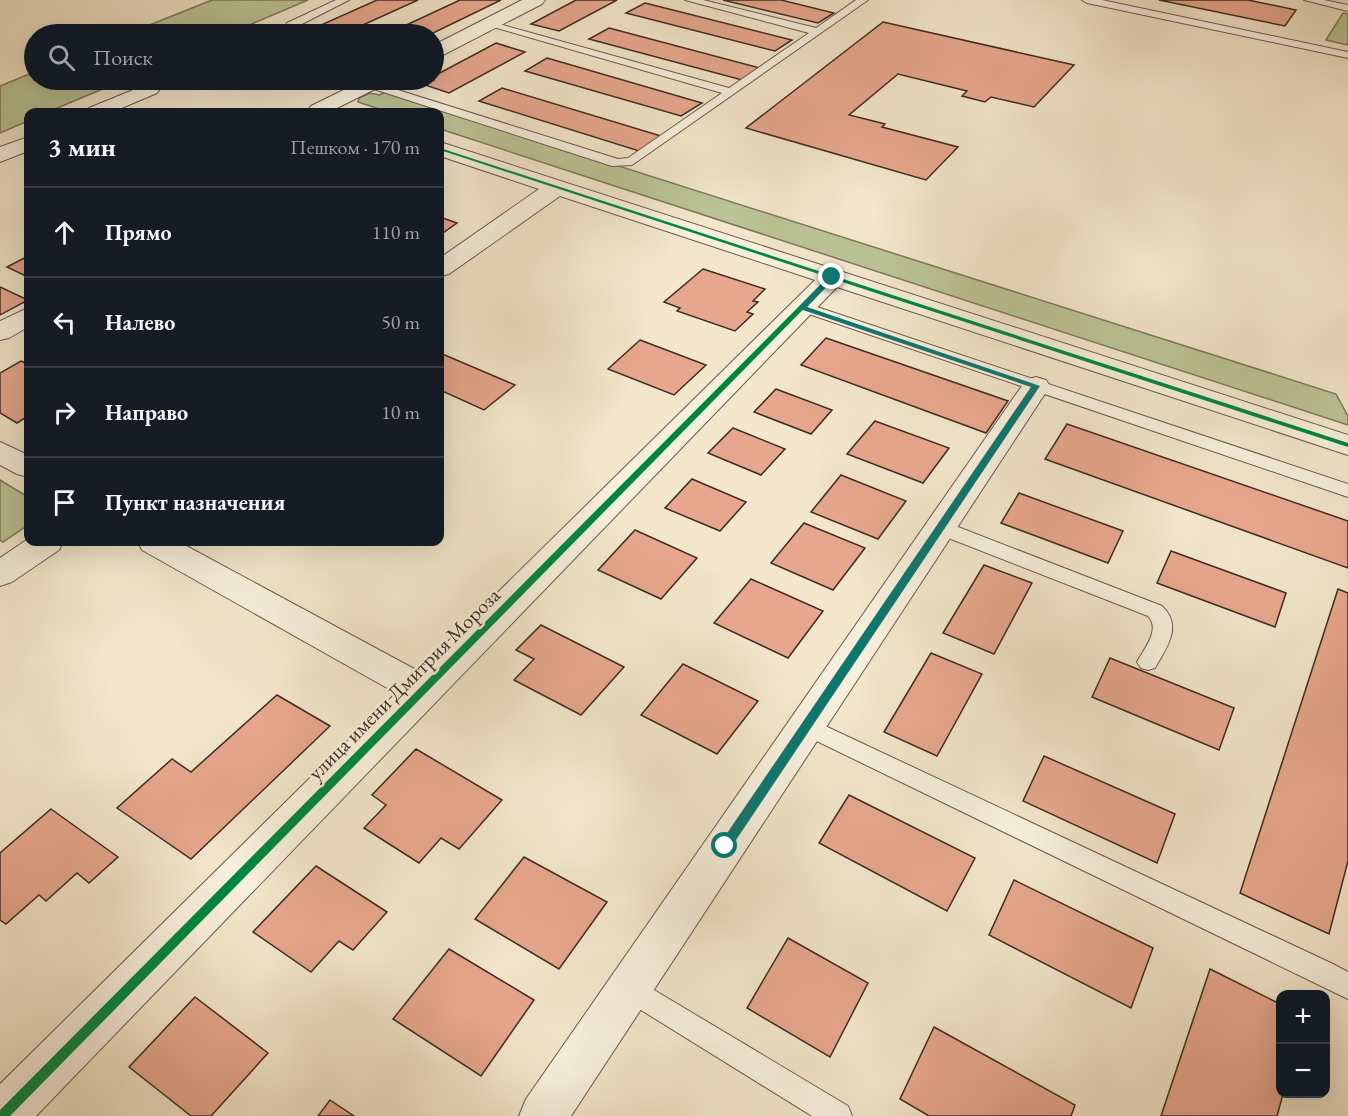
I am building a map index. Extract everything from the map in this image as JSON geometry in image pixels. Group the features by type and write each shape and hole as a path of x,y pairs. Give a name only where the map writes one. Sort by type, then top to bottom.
{"street":[{"path":"444,47 536,0"},
{"path":"105,108 148,90"},
{"path":"327,108 354,90"},
{"path":"0,155 24,145"},
{"path":"444,150 1348,445"},
{"path":"444,266 557,188"},
{"name":"улица имени Дмитрия Мороза","path":"2,1116 832,277"},
{"path":"0,332 24,318"},
{"path":"543,1116 1036,386"},
{"path":"0,452 24,465"},
{"path":"0,574 41,546"},
{"path":"161,546 423,691"}],"lane":[{"path":"293,24 344,0"},
{"path":"690,0 818,32"},
{"path":"395,90 617,163 632,160 863,0"},
{"path":"1088,0 1348,55"},
{"path":"1309,0 1348,8"},
{"path":"488,24 731,92"},
{"path":"802,308 1348,491"},
{"path":"940,527 1155,611 1163,618 1165,625 1148,662"},
{"path":"806,726 1348,986"},
{"path":"629,988 838,1116"}],"green space":[{"path":"212,0 308,0 252,24 152,24"},
{"path":"1343,13 1348,14 1348,45 1326,40"},
{"path":"24,76 24,90 100,90 58,108 24,108 24,123 0,133 0,86"},
{"path":"386,92 436,108 376,108 358,102 359,98 370,93 379,95"},
{"path":"444,110 1336,394 1348,416 1348,425 444,130"},
{"path":"0,480 24,495 24,528 3,542 0,540"}],"building":[{"path":"377,0 418,0 365,24 323,24"},
{"path":"460,0 501,0 444,28 444,24 408,24"},
{"path":"576,0 617,0 559,31 531,24"},
{"path":"723,0 781,0 834,13 818,23"},
{"path":"1159,0 1248,0 1296,10 1285,26"},
{"path":"645,3 792,40 775,51 626,13"},
{"path":"883,22 1074,65 1034,107 991,97 985,102 962,96 967,91 898,74 849,115 885,124 882,127 958,147 926,180 746,128"},
{"path":"609,28 760,68 742,80 589,39"},
{"path":"496,43 525,52 449,93 440,90 444,90 444,71"},
{"path":"547,58 702,103 681,116 525,71"},
{"path":"502,88 661,136 639,151 479,101"},
{"path":"444,218 457,223 444,232"},
{"path":"24,258 24,275 7,267"},
{"path":"703,269 765,289 753,301 758,302 747,312 753,314 735,331 677,311 680,308 664,302"},
{"path":"0,287 24,298 24,302 0,315"},
{"path":"826,338 1008,401 986,433 801,365"},
{"path":"640,340 706,365 674,395 608,369"},
{"path":"444,355 515,385 484,410 444,392"},
{"path":"21,361 24,362 24,419 17,423 0,413 0,373"},
{"path":"776,389 832,410 811,434 754,412"},
{"path":"875,421 949,448 923,483 847,454"},
{"path":"1067,424 1348,521 1348,568 1045,459"},
{"path":"733,428 785,449 761,475 708,453"},
{"path":"841,475 906,501 878,539 811,512"},
{"path":"692,479 746,502 720,531 665,508"},
{"path":"1019,493 1123,531 1108,563 1001,523"},
{"path":"804,523 865,548 833,590 771,563"},
{"path":"635,530 697,558 661,599 598,570"},
{"path":"1171,551 1286,593 1275,627 1157,583"},
{"path":"984,565 1032,583 994,654 943,633"},
{"path":"751,579 823,611 788,658 714,623"},
{"path":"1338,589 1348,593 1348,861 1329,934 1240,893"},
{"path":"541,625 624,667 581,715 514,680 534,659 516,650"},
{"path":"931,653 982,674 937,756 884,732"},
{"path":"1110,658 1234,708 1219,750 1092,697"},
{"path":"683,664 758,701 717,754 641,715"},
{"path":"277,695 330,726 191,859 117,808 172,759 191,772"},
{"path":"416,749 502,800 459,849 441,838 419,863 364,828 386,805 372,795"},
{"path":"1044,756 1175,814 1157,863 1023,801"},
{"path":"849,795 975,858 947,911 819,843"},
{"path":"51,809 118,857 89,883 77,873 46,901 39,895 6,924 0,920 0,853"},
{"path":"524,857 607,902 559,969 475,919"},
{"path":"316,866 387,912 353,950 339,941 311,972 253,932"},
{"path":"1014,880 1153,948 1131,1008 989,935"},
{"path":"788,938 868,983 830,1057 747,1008"},
{"path":"449,949 534,1000 481,1076 393,1019"},
{"path":"1210,969 1276,1002 1276,1098 1282,1098 1277,1116 1161,1116"},
{"path":"195,997 268,1053 211,1116 191,1116 129,1067"},
{"path":"934,1027 1075,1105 1071,1116 929,1116 900,1099"},
{"path":"330,1100 354,1116 318,1116"}],"cycle path":[{"path":"444,150 1348,445"},
{"path":"2,1116 832,277"}],"route":[{"path":"725,846 1036,386 802,308 832,277"}]}
